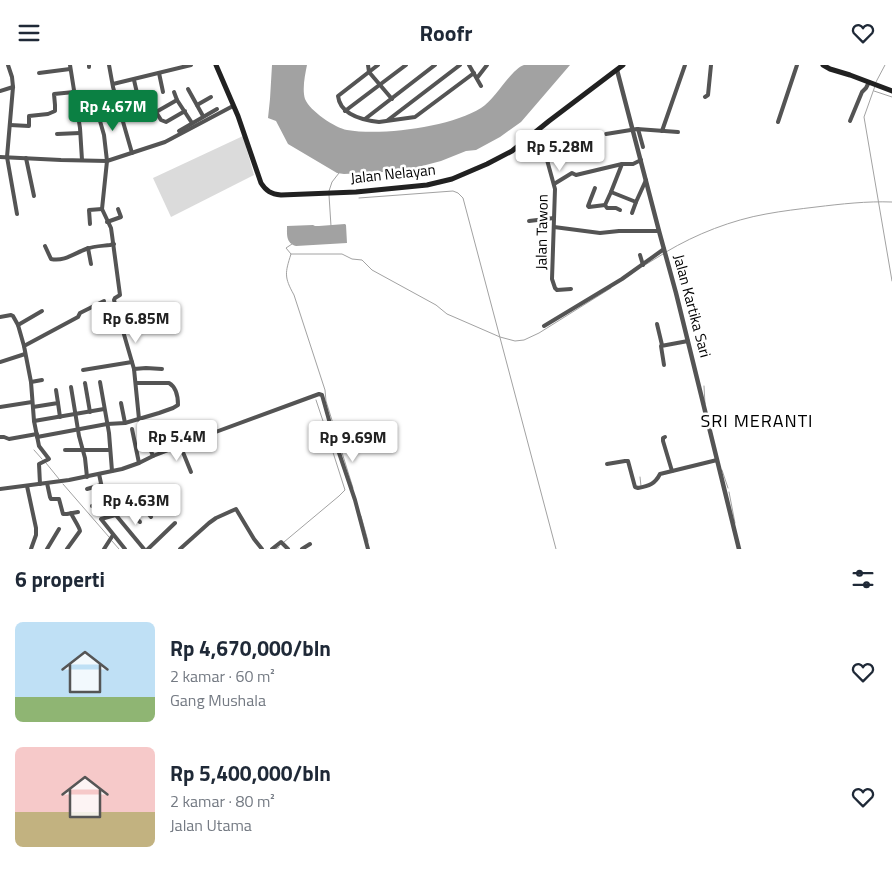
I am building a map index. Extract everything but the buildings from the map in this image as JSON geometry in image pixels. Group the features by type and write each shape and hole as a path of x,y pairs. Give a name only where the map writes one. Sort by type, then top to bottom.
{"main road":[{"name":"Jalan Nelayan","path":"216,65 238,116 261,183 266,190 275,195 427,185 466,173 507,155 623,65"},
{"path":"823,65 892,91"}],"street":[{"path":"8,65 13,87 7,157 17,214"},
{"path":"49,65 50,72"},
{"path":"109,65 113,87 132,153"},
{"path":"113,84 191,65"},
{"path":"368,65 369,72 392,99"},
{"path":"378,65 338,96 345,111 373,121 415,117 474,73"},
{"path":"345,111 406,65"},
{"path":"365,119 435,65"},
{"path":"387,121 460,65"},
{"path":"469,65 481,86"},
{"path":"477,78 487,65"},
{"path":"662,131 685,65"},
{"path":"705,97 708,95 711,65"},
{"path":"778,122 797,65"},
{"path":"39,73 70,67 82,160"},
{"name":"Jalan Kartika Sari","path":"617,70 635,129 641,160 739,549"},
{"path":"159,73 163,91"},
{"path":"133,95 136,93 134,80"},
{"path":"850,121 862,92 873,84"},
{"path":"0,91 13,87"},
{"path":"188,89 201,117 199,125"},
{"path":"174,91 177,100 193,122 199,125"},
{"path":"10,125 29,126 29,116 48,114 55,111 54,94 74,92"},
{"path":"196,105 211,97"},
{"path":"177,100 156,112 159,117 163,122 166,122 185,111"},
{"path":"107,105 96,107 104,135 108,161 102,209 114,243 120,294 114,300 134,369 139,419 153,456"},
{"path":"0,157 108,161 165,142 233,106"},
{"path":"179,131 217,109"},
{"path":"635,129 642,147"},
{"path":"606,133 635,129 678,132"},
{"path":"57,134 80,133"},
{"name":"Jalan Tawon","path":"534,134 548,161 556,195 552,273 554,284 557,290 571,289"},
{"path":"548,161 563,154"},
{"path":"26,158 34,197"},
{"path":"554,184 572,173 576,175 622,163 633,164 641,160"},
{"path":"605,205 622,163"},
{"path":"632,213 646,180"},
{"path":"595,188 588,207 605,205 607,208 620,210"},
{"path":"611,193 636,202"},
{"path":"90,224 89,210 102,209"},
{"path":"107,221 121,217 118,209"},
{"path":"529,221 554,218"},
{"path":"554,227 600,233 659,231"},
{"path":"46,246 51,259 54,260 64,259 88,248 114,243"},
{"path":"88,248 91,264"},
{"path":"544,326 622,279 664,249"},
{"path":"640,255 643,265"},
{"path":"24,346 104,301"},
{"path":"18,325 42,311"},
{"path":"0,317 13,316 18,325 24,346 39,447 49,459 39,464 40,484"},
{"path":"657,324 664,365"},
{"path":"662,345 688,341"},
{"path":"0,362 25,354"},
{"path":"83,370 132,362"},
{"path":"134,369 162,369"},
{"path":"30,383 42,380"},
{"path":"100,382 112,471"},
{"path":"85,383 90,411"},
{"path":"0,437 9,439 125,423 173,408 179,403 174,387 169,383 136,383"},
{"path":"71,387 87,477"},
{"path":"56,390 60,417"},
{"path":"0,489 87,477 122,469 180,445 319,394 322,395 355,500 368,549"},
{"path":"0,407 32,402"},
{"path":"33,407 58,403"},
{"path":"121,403 125,423"},
{"path":"34,421 104,409"},
{"path":"132,429 139,463"},
{"path":"665,437 663,441 672,471"},
{"path":"180,445 191,472"},
{"path":"65,450 110,450"},
{"path":"607,464 628,461 635,487 638,489 652,484 658,479 660,474 717,460"},
{"path":"99,474 105,502"},
{"path":"47,483 50,499 60,499 64,515 78,511"},
{"path":"87,489 101,485"},
{"path":"27,486 36,528 36,535 31,549"},
{"path":"92,506 152,490"},
{"path":"125,549 101,519 155,505 161,513"},
{"path":"143,507 151,517"},
{"path":"180,549 209,523 236,509 262,549"},
{"path":"129,511 140,522"},
{"path":"67,549 80,531 71,513"},
{"path":"115,514 146,549 175,523"},
{"path":"47,549 59,529"},
{"path":"254,539 256,532"},
{"path":"104,549 113,535"},
{"path":"272,549 281,542 288,549"},
{"path":"302,549 310,544"}],"shaded area":[{"path":"272,65 307,65 304,95 312,109 342,129 378,132 435,125 468,115 486,104 514,72 524,65 570,65 521,122 500,137 476,150 466,151 441,161 403,171 344,174 337,173 288,144 276,121 268,118"},
{"path":"243,136 254,175 171,217 153,178"},
{"path":"345,224 347,243 296,246 290,243 287,233 287,226"}],"waterway":[{"path":"876,82 885,65"},
{"path":"875,86 864,117 892,281"},
{"path":"874,91 892,97"},
{"path":"329,191 332,182 339,173"},
{"path":"359,198 453,191 463,198 556,549"},
{"path":"329,195 331,226"},
{"path":"666,252 714,228 753,217 835,205 892,202"},
{"path":"292,244 286,248 291,254 286,275 288,284 294,295 325,390 326,401 353,488"},
{"path":"291,254 342,254 352,259 362,260 372,270 436,305 447,314 500,337 515,341 524,340 539,333 611,288"},
{"path":"645,265 663,254"},
{"path":"704,386 705,404"},
{"path":"316,400 329,439"},
{"path":"284,542 345,490 330,443"},
{"path":"34,450 42,459"},
{"path":"46,463 59,479"},
{"path":"722,470 728,488"},
{"path":"640,477 641,486"},
{"path":"63,484 109,537"},
{"path":"729,492 735,523"},
{"path":"361,516 368,541"},
{"path":"112,541 119,549"}],"district":[{"name":"SRI MERANTI","path":"757,421"}]}
